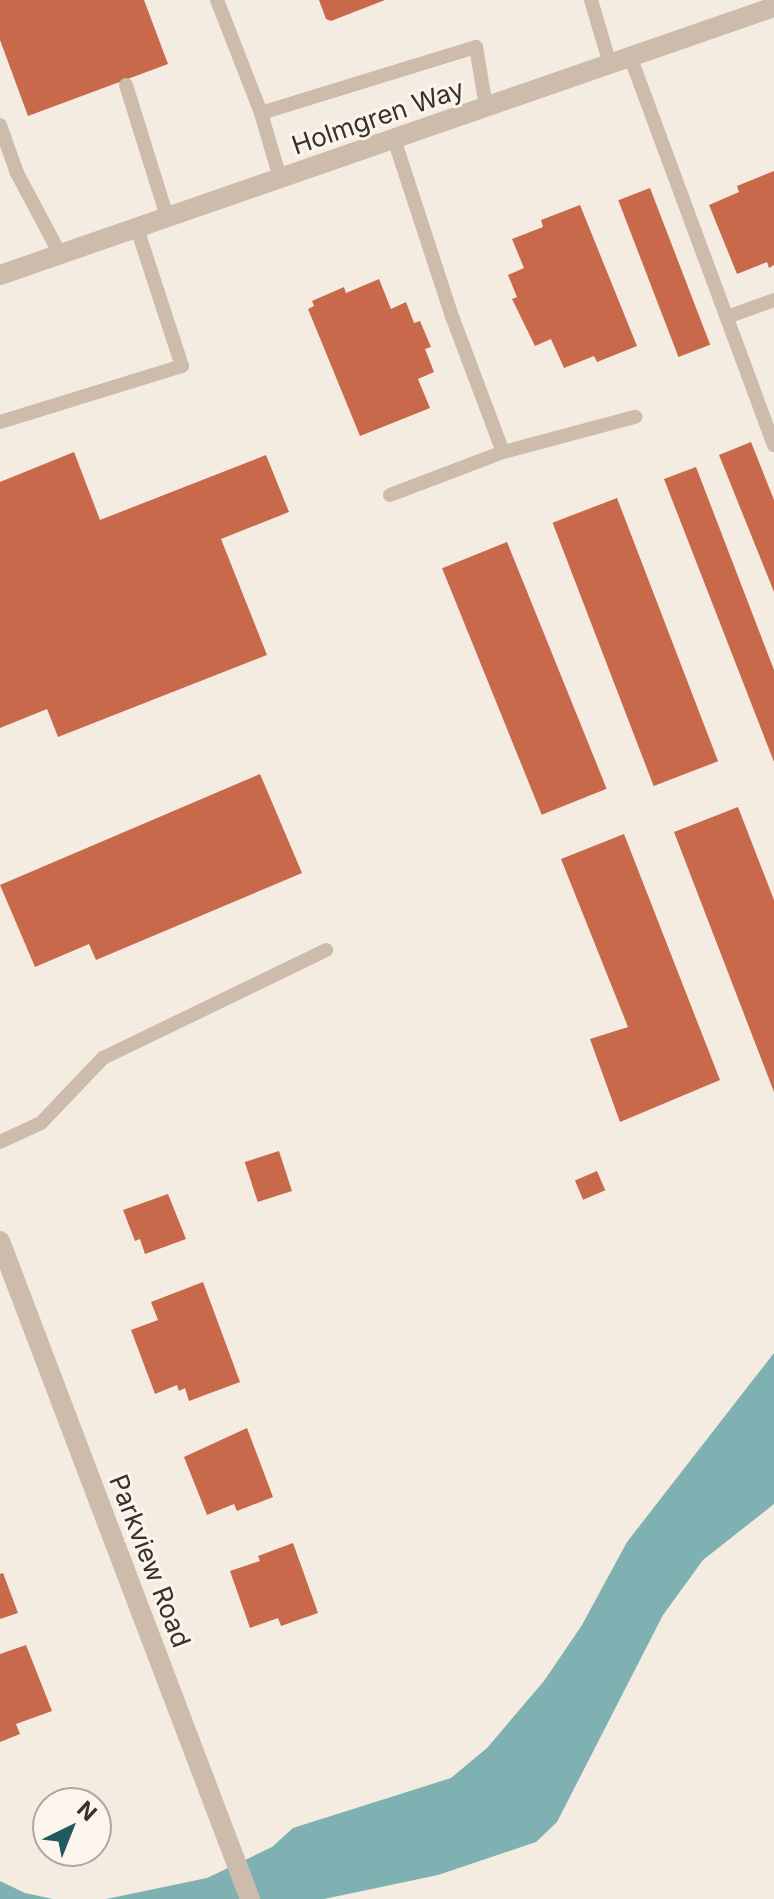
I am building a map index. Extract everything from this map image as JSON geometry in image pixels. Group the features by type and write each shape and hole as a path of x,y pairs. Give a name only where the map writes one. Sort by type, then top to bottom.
{"street":[{"name":"Holmgren Way","path":"0,275 774,7"},
{"name":"Parkview Road","path":"0,1241 250,1899"}],"lane":[{"path":"217,0 261,113 280,178"},
{"path":"591,0 610,64"},
{"path":"261,113 476,47 486,107"},
{"path":"630,56 770,423 774,445"},
{"path":"126,85 167,217"},
{"path":"0,125 17,173 60,254"},
{"path":"394,139 453,319 503,452"},
{"path":"0,422 182,366 137,228"},
{"path":"727,317 774,300"},
{"path":"390,495 503,452 635,417"},
{"path":"0,1142 41,1123 103,1058 326,950"}],"water":[{"path":"774,1353 774,1504 703,1560 663,1615 557,1822 536,1842 438,1875 324,1899 106,1899 207,1878 272,1847 293,1828 451,1778 487,1748 544,1681 582,1625 627,1542"},
{"path":"0,1881 25,1893 53,1899 0,1899"}],"building":[{"path":"0,0 144,0 168,64 28,116 0,40"},
{"path":"319,0 385,0 331,21 326,19"},
{"path":"774,171 774,265 769,268 767,262 737,274 709,205 739,192 737,186"},
{"path":"650,188 710,345 678,357 618,200"},
{"path":"580,205 637,346 597,362 594,356 564,368 551,339 535,346 512,299 517,297 508,275 524,268 512,239 543,227 541,220"},
{"path":"379,279 391,309 406,302 414,323 420,321 431,347 425,349 434,372 418,379 430,408 360,436 308,309 314,306 312,301 344,287 346,293"},
{"path":"751,442 774,500 774,592 719,455"},
{"path":"74,452 100,520 266,455 289,512 221,539 267,655 58,737 47,709 0,728 0,482"},
{"path":"696,467 774,670 774,762 664,479"},
{"path":"617,498 718,761 654,786 553,523"},
{"path":"507,542 607,789 542,815 442,568"},
{"path":"260,774 302,873 96,960 89,944 35,967 0,885"},
{"path":"738,807 774,900 774,1092 674,832"},
{"path":"624,834 720,1080 620,1122 590,1039 628,1027 561,859"},
{"path":"279,1151 292,1191 258,1202 245,1162"},
{"path":"597,1171 605,1190 583,1200 575,1180"},
{"path":"168,1194 186,1239 145,1254 140,1239 135,1241 123,1210"},
{"path":"203,1282 240,1382 189,1401 185,1388 179,1391 177,1385 155,1394 131,1330 158,1320 151,1302"},
{"path":"247,1428 273,1497 237,1511 234,1504 207,1515 184,1457"},
{"path":"293,1543 318,1613 281,1626 278,1618 250,1628 230,1571 260,1561 258,1556"},
{"path":"3,1573 18,1613 0,1619 0,1574"},
{"path":"26,1645 52,1711 16,1724 20,1734 0,1742 0,1654"}]}
